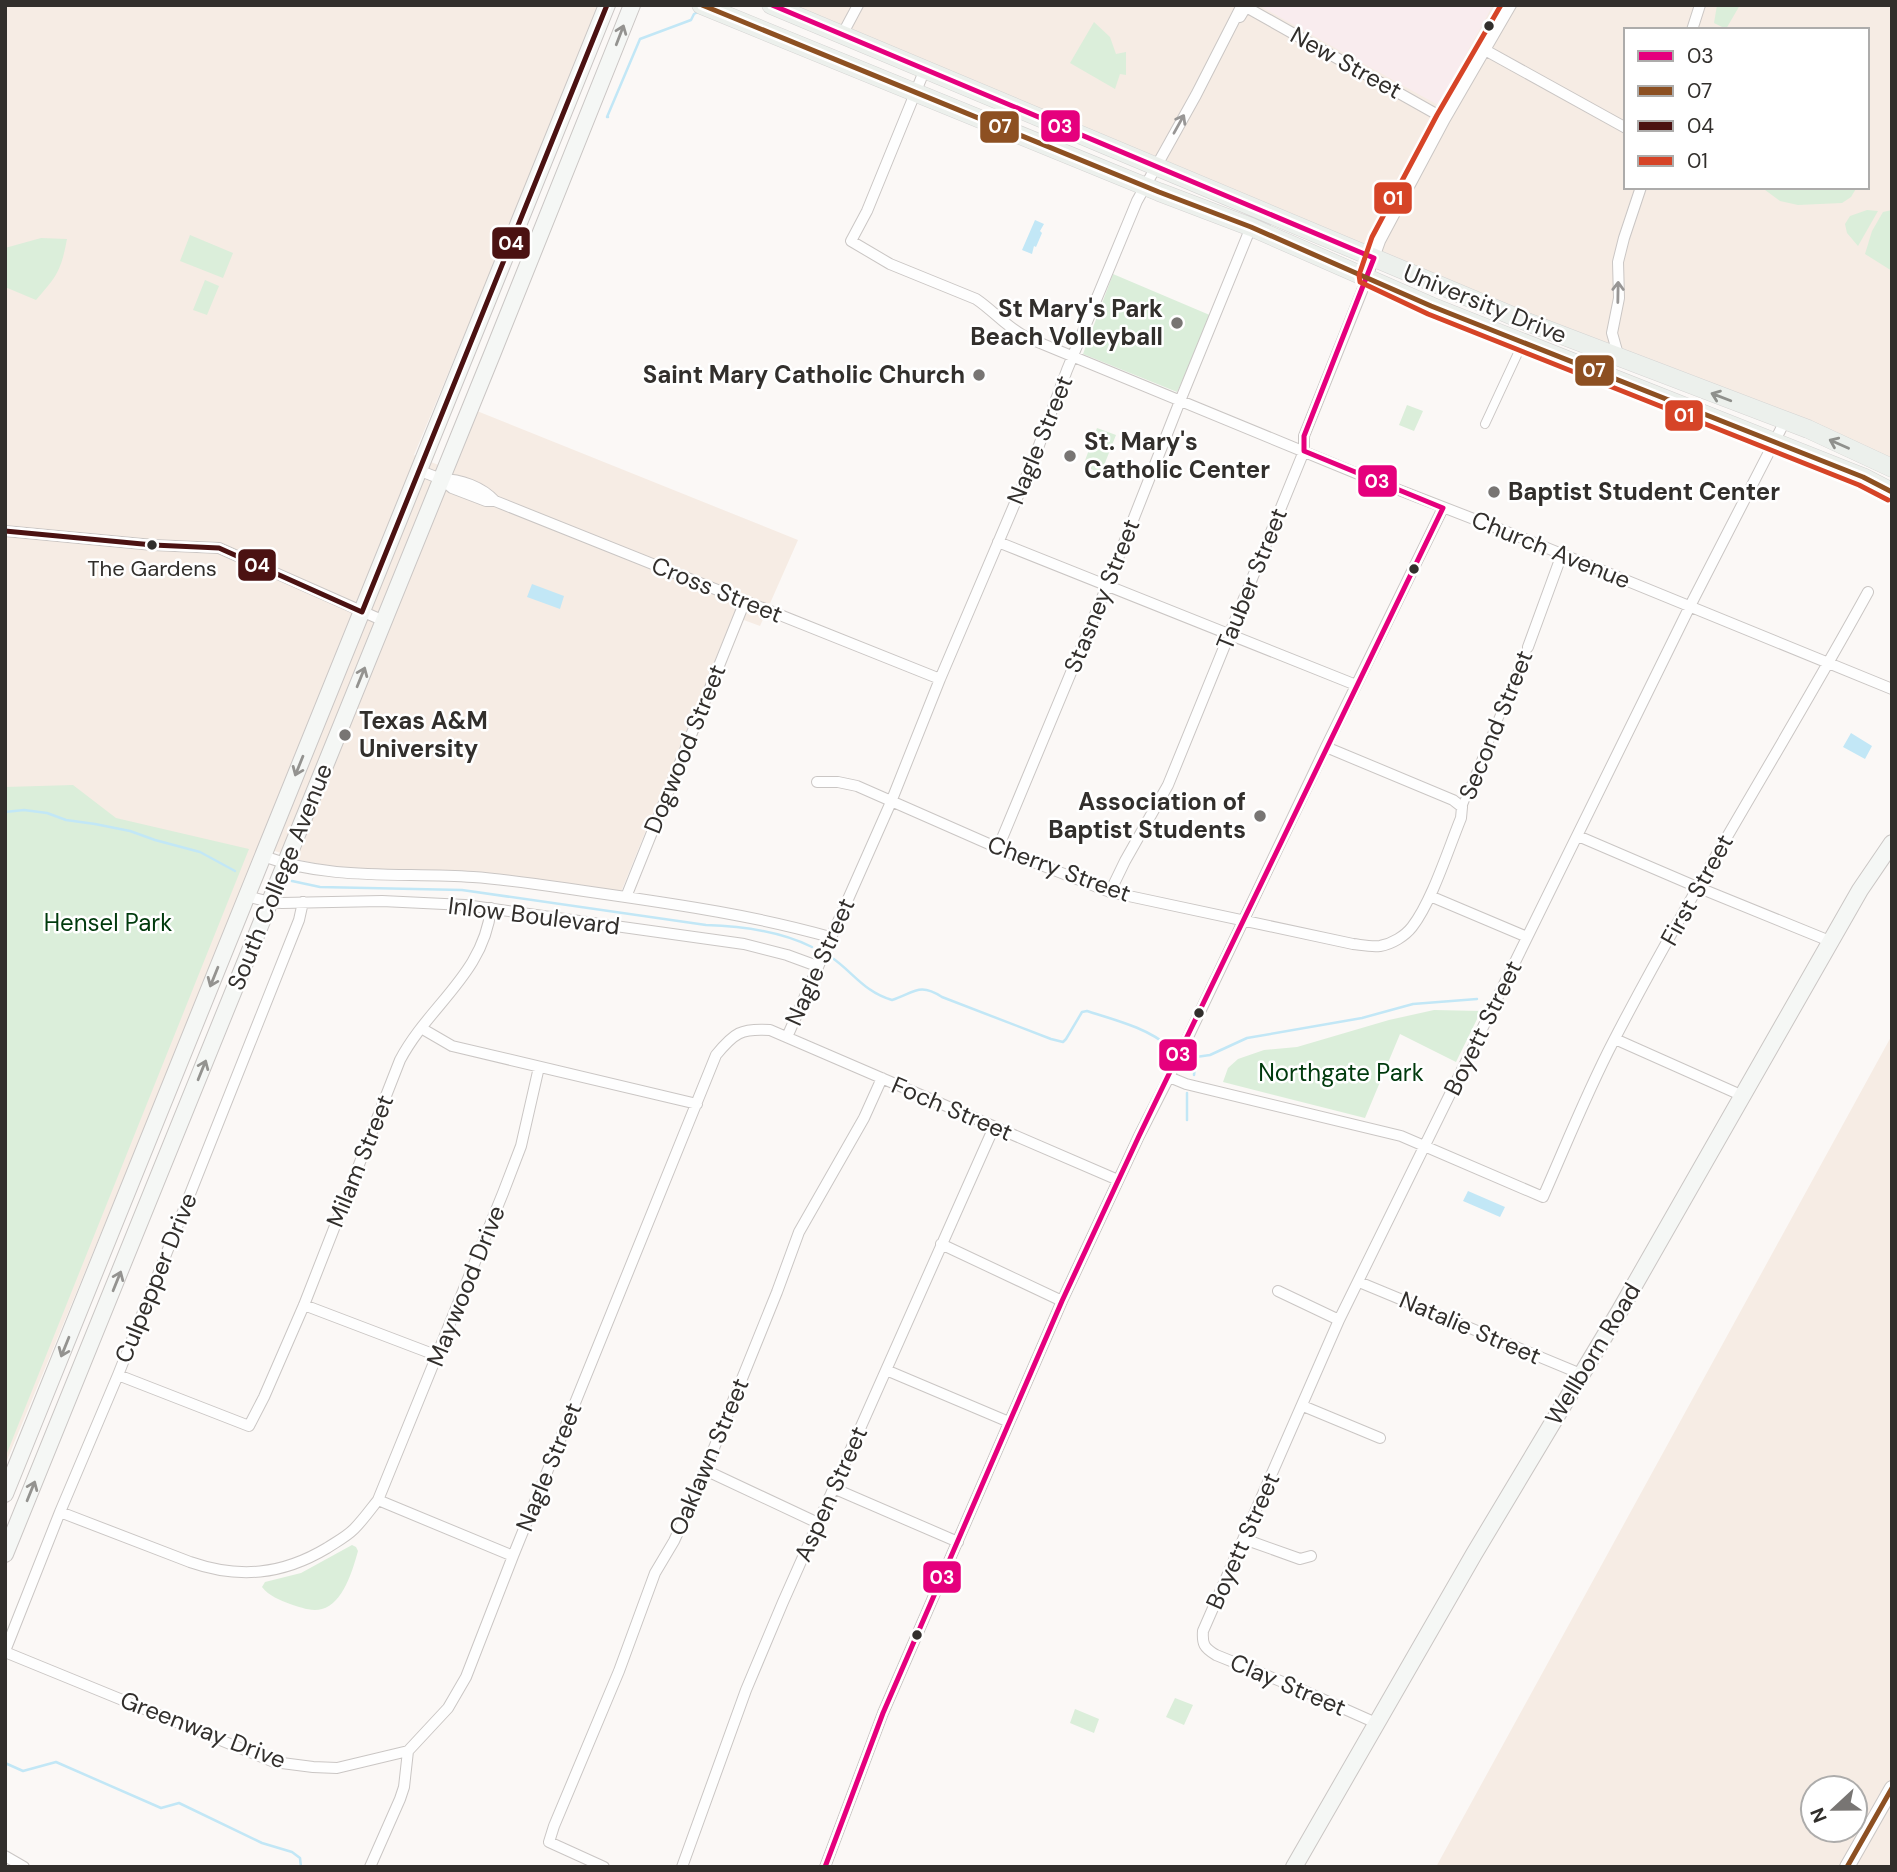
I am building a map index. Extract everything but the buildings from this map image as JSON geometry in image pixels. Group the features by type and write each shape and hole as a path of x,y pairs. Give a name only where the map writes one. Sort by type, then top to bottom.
{"main road":[{"name":"South College Avenue","path":"5,1494 607,5"},
{"name":"South College Avenue","path":"5,1554 632,5"},
{"name":"University Drive","path":"701,5 1251,227 1432,306 1863,477 1892,492"},
{"name":"University Drive","path":"771,5 1374,258 1619,358 1808,429 1892,468"},
{"path":"509,246 532,255"},
{"path":"311,736 333,744"},
{"name":"Wellborn Road","path":"1294,1867 1619,1312 1860,890 1892,843"},
{"path":"127,1193 149,1202"}],"street":[{"path":"842,35 858,5"},
{"name":"Tauber Street","path":"1110,892 1168,785 1304,451 1304,436 1380,241 1445,119 1511,5"},
{"path":"1693,28 1700,5"},
{"name":"Nagle Street","path":"408,1751 448,1708 461,1689 716,1055 736,1034 752,1028 770,1030 787,1037 891,802 1035,456 1120,242 1146,186 1244,6"},
{"name":"New Street","path":"1244,6 1445,119"},
{"path":"1485,50 1624,127"},
{"name":"Church Avenue","path":"925,69 867,211 851,241 890,264 976,299 989,307 1018,334 1892,689"},
{"path":"1619,358 1612,333 1619,298 1618,261 1640,189"},
{"name":"Stasney Street","path":"999,848 1251,227"},
{"path":"1485,424 1518,353"},
{"name":"Boyett Street","path":"1202,1643 1203,1631 1339,1320 1690,607 1785,421"},
{"name":"Cross Street","path":"418,470 486,491 495,501 940,679"},
{"path":"825,1867 883,1713 1062,1301 1443,508"},
{"path":"5,531 153,545 219,548 384,621"},
{"path":"998,542 1356,685"},
{"name":"Second Street","path":"1430,896 1461,818 1462,807 1528,647 1562,554"},
{"name":"First Street","path":"1425,1147 1543,1197 1595,1078 1615,1040 1698,887 1868,592"},
{"name":"Dogwood Street","path":"626,897 745,601"},
{"path":"1326,747 1453,800 1462,807"},
{"name":"Cherry Street","path":"817,782 857,786 999,848 1110,892 1353,944 1380,946 1393,942 1413,926 1430,896"},
{"path":"1578,836 1832,942"},
{"name":"Inlow Boulevard","path":"262,856 284,864 346,874 493,878 763,919 830,937"},
{"name":"Inlow Boulevard","path":"246,896 270,902 422,902 491,908 744,944 817,966"},
{"path":"1430,896 1527,937"},
{"name":"Culpepper Drive","path":"5,1651 118,1375 299,920 303,902"},
{"name":"Milam Street","path":"118,1375 250,1426 304,1305 400,1060 408,1044 473,963 486,936 491,908"},
{"path":"421,1028 452,1046 697,1104"},
{"name":"Foch Street","path":"787,1037 1118,1180"},
{"path":"1615,1040 1743,1096"},
{"name":"Maywood Drive","path":"61,1512 209,1569 233,1572 253,1573 293,1564 315,1555 351,1532 378,1500 438,1356 522,1146 539,1068"},
{"path":"1169,1077 1186,1084 1401,1136 1425,1147"},
{"name":"Oaklawn Street","path":"604,1867 549,1842 554,1826 619,1671 655,1573 680,1529 705,1471 799,1231 864,1118 881,1078"},
{"name":"Aspen Street","path":"682,1867 746,1690 994,1127"},
{"path":"942,1244 1062,1301"},
{"name":"Natalie Street","path":"1359,1282 1581,1374"},
{"path":"1278,1290 1339,1320"},
{"path":"304,1305 438,1356"},
{"path":"886,1370 1009,1422"},
{"path":"1303,1406 1380,1438"},
{"path":"705,1471 818,1523"},
{"path":"833,1488 958,1542"},
{"path":"378,1500 513,1556"},
{"path":"1244,1539 1300,1559 1311,1556"},
{"name":"Clay Street","path":"1202,1643 1216,1655 1376,1723"},
{"name":"Greenway Drive","path":"5,1651 274,1762 313,1768 337,1768 408,1751"},
{"path":"370,1867 401,1799 408,1751"},
{"path":"1847,1867 1892,1788"},
{"path":"5,1856 24,1867"}],"shaded area":[{"name":"Texas A&M University","path":"5,5 600,5 414,455 453,471 477,411 798,540 760,626 733,616 621,892 337,868 300,860 261,846 5,1465"},
{"path":"794,5 1892,5 1892,461 1313,230"},
{"path":"1258,5 1493,5 1438,105"},
{"path":"1892,1035 1892,1867 1436,1867"}],"green space":[{"path":"1717,5 1740,5 1727,28 1714,23"},
{"path":"1094,22 1110,37 1116,54 1126,52 1126,75 1120,74 1115,89 1070,63"},
{"path":"1764,189 1856,189 1851,197 1842,203 1798,205 1780,201"},
{"path":"1867,210 1878,211 1858,246 1847,233 1845,224 1850,216"},
{"path":"1892,210 1892,271 1865,254 1872,231 1883,212"},
{"path":"190,235 233,253 223,278 180,261"},
{"path":"41,238 67,239 57,272 36,300 5,287 5,248"},
{"path":"1113,274 1212,316 1177,392 1083,354"},
{"path":"205,280 219,286 207,315 193,310"},
{"path":"1407,405 1423,411 1414,431 1399,425"},
{"path":"1097,428 1116,435 1101,473 1083,466"},
{"name":"Hensel Park","path":"73,785 116,818 249,849 5,1458 5,787"},
{"name":"Northgate Park","path":"1434,1010 1481,1011 1456,1062 1400,1034 1365,1118 1223,1082 1228,1068 1238,1059 1264,1050 1297,1047"},
{"path":"352,1545 358,1551 350,1576 341,1593 329,1606 318,1610 302,1608 275,1597 262,1587 265,1582 301,1573"},
{"path":"1175,1698 1193,1705 1184,1725 1166,1717"},
{"path":"1075,1709 1099,1719 1094,1733 1070,1723"}],"water":[{"path":"1035,220 1044,224 1032,254 1022,250"},
{"path":"532,584 564,596 560,609 527,597"},
{"path":"1851,733 1872,746 1865,759 1843,747"},
{"path":"1468,1191 1505,1207 1500,1217 1463,1201"}],"waterway":[{"path":"608,117 640,39 691,20 698,12"},
{"path":"5,812 24,810 47,813 66,820 130,831 200,852 235,871"},
{"path":"292,881 320,887 462,890 706,925 760,930 812,947"},
{"path":"831,957 866,987 892,1000 917,990 928,990 1063,1042 1082,1012 1087,1011 1141,1030 1169,1047"},
{"path":"1194,1075 1196,1057 1210,1055 1247,1038 1362,1018 1413,1004 1477,999"},
{"path":"1187,1093 1187,1120"},
{"path":"5,1763 23,1771 56,1762 161,1808 179,1803 262,1843 292,1852 300,1858 301,1867"}],"transit line":[{"name":"04","path":"5,531 153,545 219,548 362,612 607,5"},
{"name":"07","path":"702,5 1251,227 1431,306 1863,477 1892,492"},
{"name":"03","path":"772,5 1374,258 1304,436 1304,451 1443,508 1062,1301 883,1713 825,1867"},
{"name":"01","path":"1501,5 1437,115 1372,237 1359,275 1360,282 1428,314 1859,485 1888,500"},
{"name":"07","path":"1847,1867 1892,1788"}],"place":[{"name":"St Mary's Park Beach Volleyball","path":"1177,323"},
{"name":"Saint Mary Catholic Church","path":"979,375"},
{"name":"St. Mary's Catholic Center","path":"1070,456"},
{"name":"Baptist Student Center","path":"1494,492"},
{"name":"The Gardens","path":"152,545"},
{"name":"Texas A&M University","path":"345,735"},
{"name":"Association of Baptist Students","path":"1260,816"}]}
